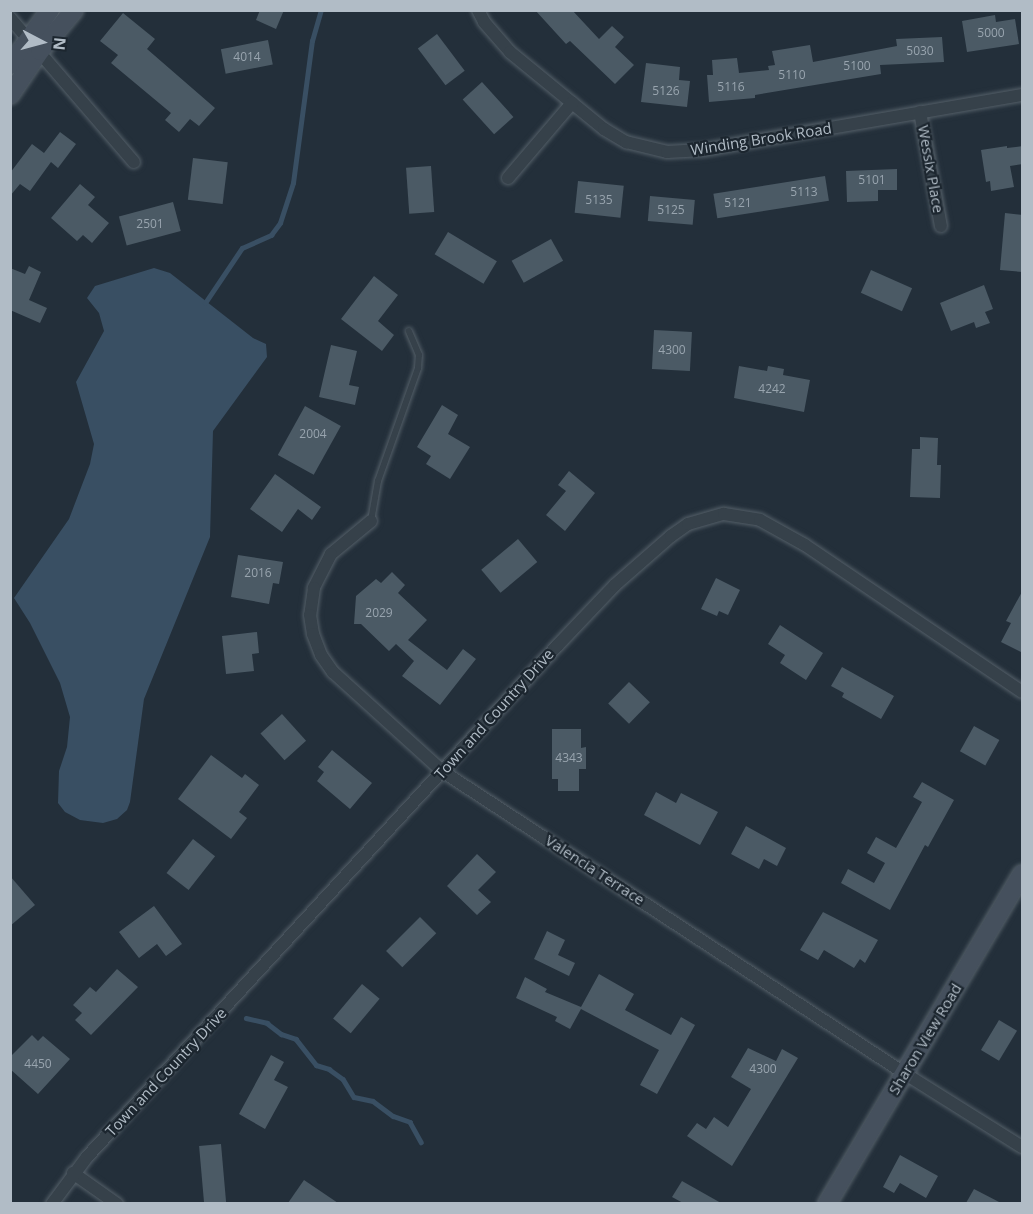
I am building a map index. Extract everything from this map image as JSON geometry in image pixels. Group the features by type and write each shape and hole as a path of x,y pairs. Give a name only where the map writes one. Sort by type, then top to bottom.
{"street":[{"path":"10,96 50,10"},
{"path":"10,65 74,10"},
{"name":"Winding Brook Road","path":"478,10 501,43 604,129 626,141 667,152 703,150 1023,95"},
{"path":"10,18 134,162"},
{"path":"508,178 572,103"},
{"name":"Wessix Place","path":"921,112 941,226"},
{"name":"Town and Country Drive","path":"52,1203 73,1173 615,585 688,524 715,514 742,515 760,520 785,533 1023,692"},
{"name":"Valencia Terrace","path":"371,521 337,548 321,570 310,605 313,634 321,655 333,672 442,771 904,1073 1023,1147"},
{"name":"Sharon View Road","path":"827,1203 1023,874"},
{"path":"73,1173 117,1203"}],"lane":[{"path":"371,521 378,480 418,368 417,345 408,331"}],"water":[{"path":"154,268 170,273 253,338 266,344 267,357 213,431 210,537 144,699 130,802 127,810 117,819 103,823 80,820 65,812 58,803 59,771 67,747 70,717 60,683 30,623 14,598 69,519 90,464 94,444 76,382 104,331 99,313 87,298 95,286"}],"building":[{"path":"260,10 284,10 276,29 256,20"},
{"path":"535,10 572,10 599,39 612,26 624,37 615,47 634,65 615,84 570,41 566,44"},
{"path":"123,13 155,39 147,49 215,108 199,126 190,119 179,132 165,120 171,113 111,63 118,55 100,41"},
{"path":"995,15 996,22 1015,19 1019,44 967,52 962,21"},
{"path":"437,34 465,71 446,85 418,48"},
{"path":"942,37 944,62 880,65 881,74 755,95 755,98 709,102 707,75 713,75 712,60 737,58 739,73 769,70 768,66 775,65 772,51 810,45 813,62 897,46 896,39"},
{"path":"268,40 273,65 226,74 221,49"},
{"path":"646,63 680,67 679,80 690,81 687,107 641,102"},
{"path":"482,82 513,117 494,134 463,99"},
{"path":"60,132 76,144 58,168 51,162 30,191 20,184 10,196 10,173 32,144 44,153"},
{"path":"1007,146 1007,148 1023,146 1023,164 1010,166 1014,187 991,191 990,181 986,182 981,150"},
{"path":"193,158 228,162 223,204 188,200"},
{"path":"431,166 434,212 409,214 406,168"},
{"path":"897,169 897,190 878,190 878,201 847,202 846,171"},
{"path":"825,176 829,201 717,218 713,194"},
{"path":"578,181 624,186 620,218 575,213"},
{"path":"80,184 95,197 88,205 109,223 92,243 83,235 77,241 51,218"},
{"path":"650,196 695,200 693,225 648,221"},
{"path":"173,202 181,231 127,245 119,216"},
{"path":"1005,213 1023,215 1023,272 1000,270"},
{"path":"448,232 497,261 483,284 435,254"},
{"path":"551,239 563,261 524,283 512,261"},
{"path":"29,266 41,272 29,300 47,308 40,323 10,310 10,268 25,274"},
{"path":"871,270 912,288 902,311 861,293"},
{"path":"374,276 398,295 378,321 394,335 382,351 341,319"},
{"path":"984,285 993,309 985,312 990,323 976,328 974,322 951,331 940,303"},
{"path":"654,330 692,332 690,371 652,369"},
{"path":"331,345 357,351 349,385 359,387 355,405 319,397"},
{"path":"739,366 767,371 768,366 784,369 783,375 810,380 804,412 734,398"},
{"path":"442,405 458,415 448,434 470,447 450,479 426,464 431,456 417,447"},
{"path":"305,406 341,426 314,475 278,455"},
{"path":"920,437 938,438 937,465 941,465 940,498 910,497 912,449 920,449"},
{"path":"569,471 595,493 565,531 546,515 566,491 558,485"},
{"path":"275,474 321,507 312,520 298,509 282,532 250,509"},
{"path":"518,539 537,562 501,593 481,570"},
{"path":"238,555 283,562 279,584 273,583 269,604 231,597"},
{"path":"392,572 405,585 398,593 427,620 408,640 447,670 463,649 476,659 440,705 402,676 414,661 396,644 389,651 361,624 354,624 356,596 376,579 381,583"},
{"path":"716,578 740,590 728,615 719,611 717,616 701,609"},
{"path":"1023,590 1023,653 1001,642 1011,623 1006,621"},
{"path":"780,625 823,653 806,680 780,663 785,655 768,644"},
{"path":"257,632 259,653 252,654 254,671 226,674 222,636"},
{"path":"842,667 894,696 881,719 842,697 844,693 831,686"},
{"path":"629,682 650,702 629,724 608,704"},
{"path":"282,714 306,741 285,760 260,733"},
{"path":"974,726 999,740 985,765 960,751"},
{"path":"552,729 581,729 581,748 586,747 586,769 579,769 579,791 558,791 558,779 552,779"},
{"path":"332,750 372,783 350,809 317,781 324,772 318,767"},
{"path":"211,755 242,778 245,774 259,785 239,812 247,818 231,839 178,799"},
{"path":"922,782 954,800 928,847 925,845 890,910 841,883 848,869 874,883 885,863 867,853 876,837 896,848 922,802 913,797"},
{"path":"656,792 676,803 681,793 718,812 700,845 644,815"},
{"path":"746,826 786,848 777,866 764,859 759,869 731,854"},
{"path":"193,839 215,856 189,890 167,873"},
{"path":"477,854 496,872 478,890 491,902 477,915 447,886"},
{"path":"10,876 35,905 10,926"},
{"path":"154,906 182,944 166,956 157,944 139,958 119,932"},
{"path":"823,912 878,940 865,963 860,959 854,968 824,950 818,960 800,950"},
{"path":"420,917 436,933 402,967 386,951"},
{"path":"547,931 565,940 558,955 575,963 569,976 534,959"},
{"path":"117,969 138,987 91,1035 75,1020 82,1013 73,1005 90,987 96,992"},
{"path":"599,974 634,994 625,1010 671,1035 681,1017 695,1025 657,1094 640,1085 659,1050 581,1009 570,1029 555,1021 557,1017 516,998 525,977 547,989 545,992 581,1007"},
{"path":"362,984 380,999 351,1033 333,1018"},
{"path":"999,1020 1017,1031 999,1061 981,1050"},
{"path":"32,1035 38,1041 43,1036 70,1059 38,1094 10,1069 10,1057"},
{"path":"748,1048 776,1061 782,1049 798,1058 732,1166 687,1136 697,1123 706,1129 714,1117 728,1127 751,1089 731,1077"},
{"path":"271,1055 284,1062 274,1080 288,1087 265,1129 239,1114"},
{"path":"221,1144 226,1203 204,1204 199,1146"},
{"path":"900,1155 938,1176 926,1198 900,1183 894,1193 883,1187"},
{"path":"304,1180 338,1203 288,1203"},
{"path":"682,1181 721,1203 683,1203 672,1197"},
{"path":"974,1189 1001,1203 966,1203"}],"waterway":[{"path":"205,303 242,248 271,235 280,223 293,183 312,41 321,10"},
{"path":"246,1018 267,1023 281,1034 296,1039 316,1065 329,1069 343,1079 354,1097 373,1101 393,1116 410,1122 421,1142"}]}
